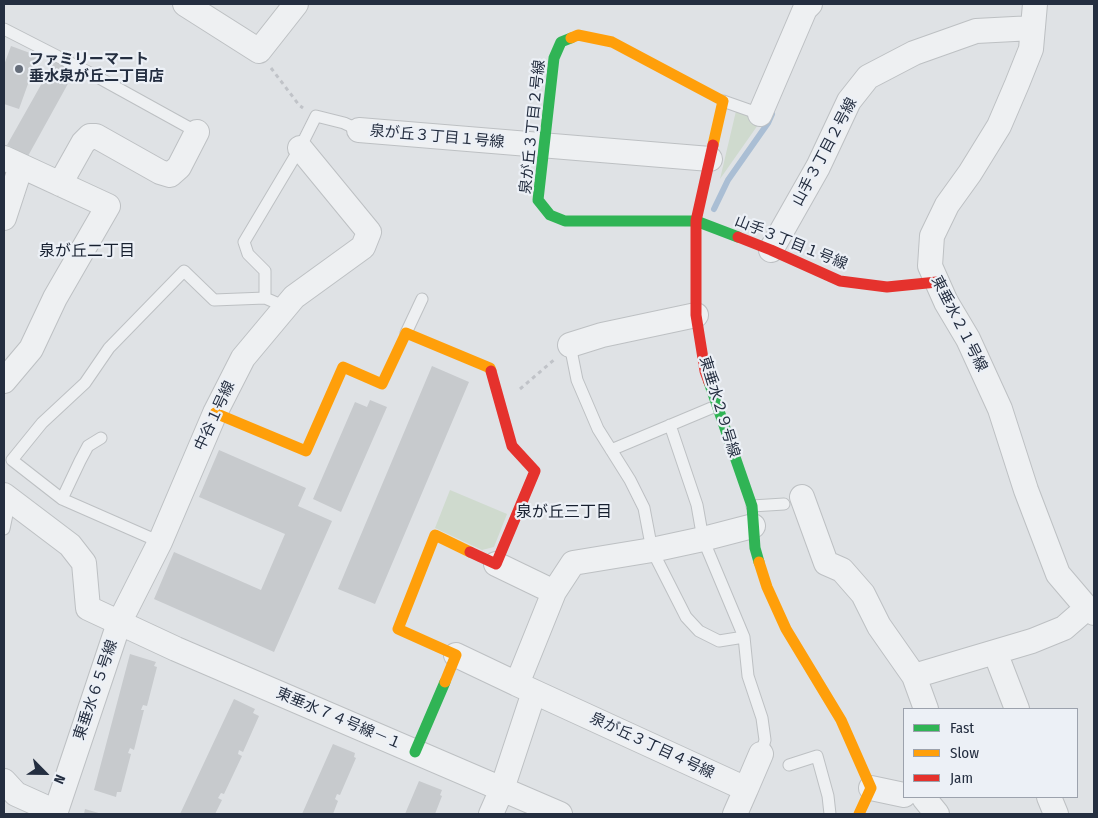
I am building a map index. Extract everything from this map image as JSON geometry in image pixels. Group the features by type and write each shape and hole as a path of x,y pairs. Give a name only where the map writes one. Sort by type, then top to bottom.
{"street":[{"path":"193,6 259,51 296,4"},
{"path":"760,114 805,9 810,4"},
{"name":"東垂水２１号線","path":"1035,4 1031,49 999,126 970,173 947,205 932,236 930,266 946,302 968,339 1000,409 1026,490 1058,574 1091,610"},
{"name":"山手３丁目２号線","path":"771,250 818,167 849,101 868,77 914,53 976,31 1033,28"},
{"name":"泉が丘３丁目２号線","path":"696,221 565,221 550,215 538,200 554,58 561,42 578,35 612,42 723,101"},
{"name":"東垂水２９号線","path":"723,101 696,221 696,315 705,370 753,516 755,548 767,587 786,629 841,720 871,788"},
{"name":"泉が丘３丁目１号線","path":"359,130 710,159"},
{"path":"60,184 83,143 90,136 96,136 160,172 170,175 179,167 197,132"},
{"name":"中谷１号線","path":"119,623 160,542 216,412 243,358 276,302 294,297 363,247 369,232 300,148"},
{"path":"4,218 13,162 108,206 55,298 31,349 4,381"},
{"name":"山手３丁目１号線","path":"696,221 771,250 840,281 887,287 936,282"},
{"path":"570,345 602,335 696,315"},
{"path":"216,412 306,451 343,367 382,384 406,332 490,368 512,446 535,471 496,564"},
{"name":"東垂水７４号線－１","path":"7,498 70,545 84,563 88,608 560,814"},
{"path":"793,501 826,563 842,570 863,594 879,626 914,676 926,708"},
{"path":"491,814 502,789 526,688 554,592 573,563 703,540 753,516"},
{"path":"415,752 456,656 398,629 435,535 554,592"},
{"path":"914,676 1032,641 1064,628 1091,610"},
{"name":"東垂水６５号線","path":"56,813 119,623"},
{"path":"995,652 1017,708"},
{"name":"泉が丘３丁目４号線","path":"456,656 746,789"},
{"path":"735,814 761,754"},
{"path":"4,781 16,794 56,813"},
{"path":"858,814 871,788 903,796"},
{"path":"1049,798 1056,814"}],"lane":[{"path":"4,29 92,74 197,132"},
{"path":"723,101 760,114"},
{"path":"160,542 62,499 12,460 42,423 85,383 109,348 184,271 214,300 276,302 265,271 248,254 244,242 300,148 316,116"},
{"name":"泉が丘３丁目１号線","path":"316,116 344,123 359,130"},
{"path":"406,332 422,299"},
{"path":"570,345 577,380 598,429 630,480 644,508 652,550 686,617 699,631 719,641 744,637"},
{"path":"611,450 716,406"},
{"path":"670,424 697,504 703,540 744,637 748,676 762,718 765,740 761,754"},
{"path":"62,499 88,446 101,438"},
{"path":"4,529 7,498"},
{"path":"753,516 793,501"},
{"path":"789,765 817,756 828,796 830,814"}],"path":[{"path":"259,51 299,105 316,116"},
{"path":"500,406 570,345"}],"shaded area":[{"path":"736,111 760,122 720,179"},
{"path":"450,490 507,514 494,547 482,550 435,528"}],"building":[{"path":"11,46 38,56 19,109 4,104 4,65"},
{"path":"55,60 75,71 28,156 7,145"},
{"path":"432,366 469,382 375,604 338,589"},
{"path":"370,400 387,407 341,512 313,499 355,402 367,407"},
{"path":"219,450 306,488 298,506 332,521 274,652 154,599 174,552 261,590 285,534 199,497"},
{"path":"130,654 156,662 154,666 157,667 147,706 143,705 141,710 144,710 134,750 130,748 128,753 131,754 121,792 117,792 116,797 94,790"},
{"path":"234,699 255,709 253,713 259,716 243,752 239,750 238,754 242,756 224,794 221,793 218,798 222,800 215,814 180,814"},
{"path":"333,744 355,753 354,757 356,758 340,795 337,794 335,799 338,801 333,814 302,814"},
{"path":"419,781 442,790 440,795 442,796 435,814 405,814"},
{"path":"85,809 102,814 84,814"}],"waterway":[{"path":"714,209 728,180 768,123 772,114"}],"traffic: fast":[{"path":"571,38 561,42 554,58 538,200 550,215 565,221 696,221 738,237"},
{"path":"709,382 752,506 755,548 759,562"},
{"path":"415,752 445,682"}],"traffic: slow":[{"path":"571,38 578,35 612,42 723,101 713,145"},
{"path":"215,413 306,451 343,367 382,384 406,333 490,368 491,371"},
{"path":"445,682 456,655 398,629 435,535 470,552"},
{"path":"759,562 767,587 786,629 841,720 871,788 859,814"}],"traffic: jam":[{"path":"709,382 705,371 696,315 696,221 713,145"},
{"path":"738,237 840,281 887,287 937,282"},
{"path":"470,552 496,564 535,471 512,446 491,371"}],"place":[{"name":"ファミリーマート 垂水泉が丘二丁目店","path":"19,69"}],"district":[{"name":"泉が丘二丁目","path":"87,252"},
{"name":"泉が丘三丁目","path":"564,513"}]}
